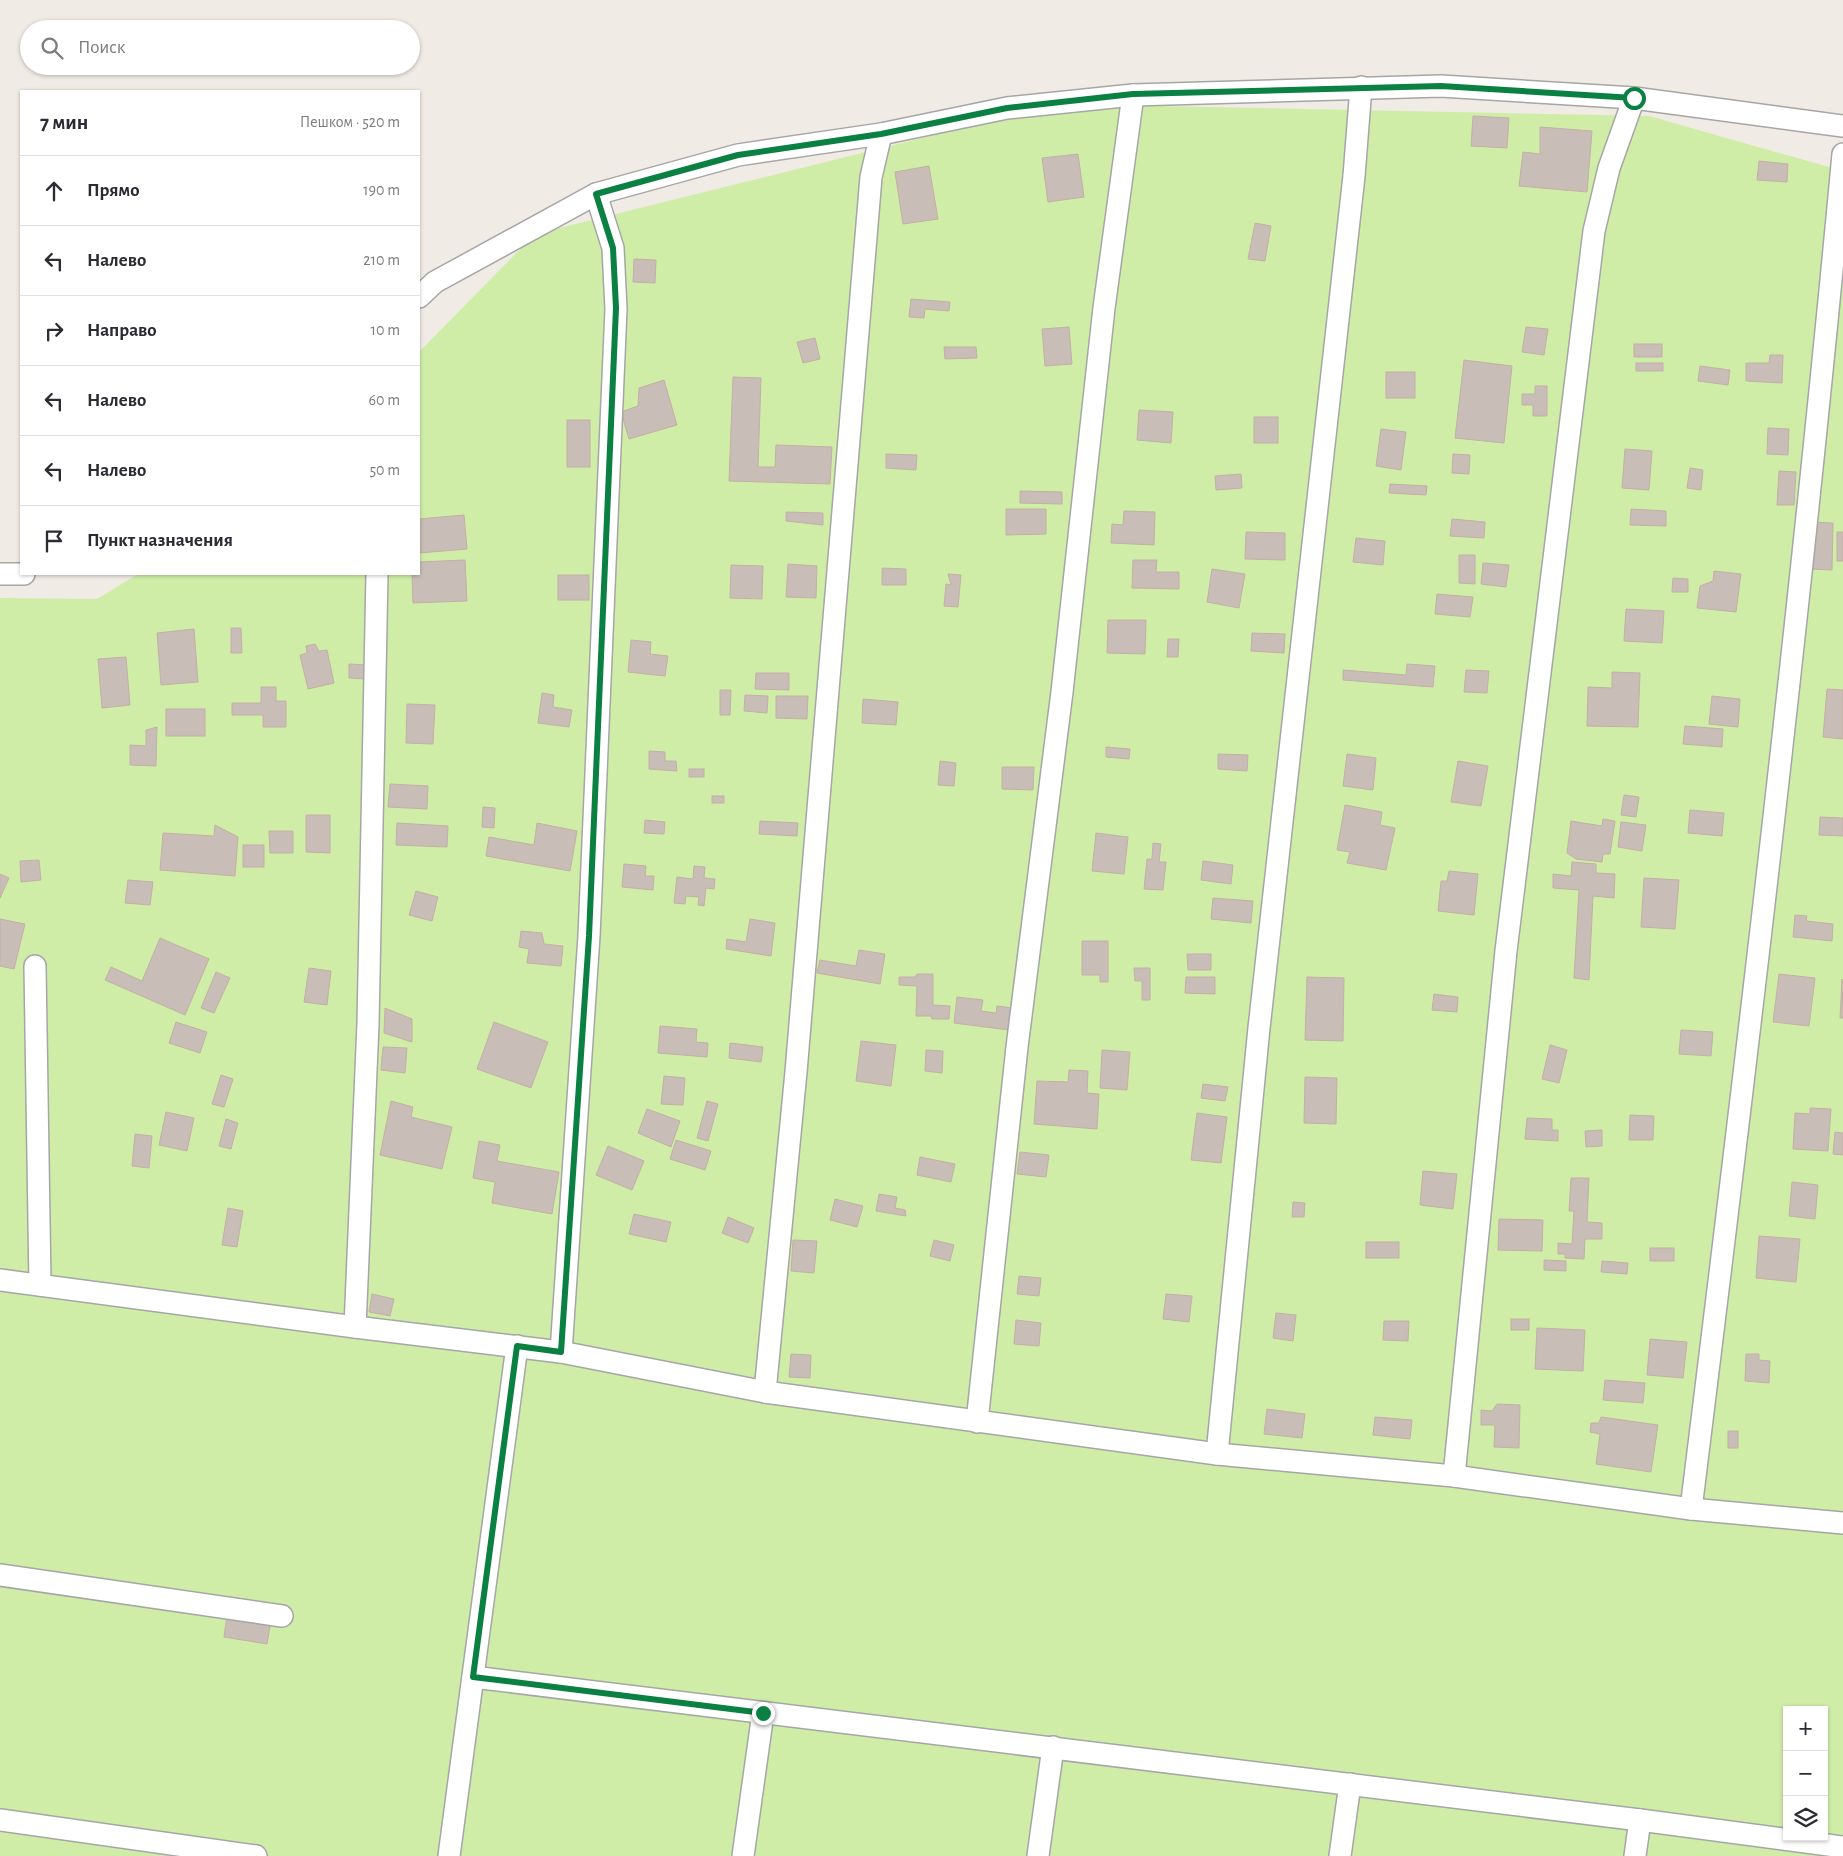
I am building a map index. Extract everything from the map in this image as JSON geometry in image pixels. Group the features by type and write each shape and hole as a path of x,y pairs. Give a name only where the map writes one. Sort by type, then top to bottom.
{"lane":[{"path":"420,297 435,282 596,194 738,155 881,134 1007,108 1133,94 1441,86 1634,98 1843,126"},
{"path":"1217,1454 1259,1028 1354,176 1361,87"},
{"path":"977,1422 1017,1046 1062,692 1104,308 1133,94"},
{"path":"1454,1476 1506,951 1594,231 1608,168 1634,98"},
{"path":"765,1392 796,1062 871,177 881,134"},
{"path":"1692,1509 1760,955 1818,417 1843,154"},
{"path":"561,1352 589,936 616,308 613,248 596,194"},
{"path":"0,574 20,574"},
{"path":"355,1327 368,1024 377,575"},
{"path":"35,966 40,1285"},
{"path":"0,1280 561,1352 765,1392 1217,1454 1454,1476 1692,1509 1843,1523"},
{"path":"449,1856 517,1346"},
{"path":"0,1575 282,1616"},
{"path":"473,1677 1350,1784 1843,1847"},
{"path":"743,1856 763,1713"},
{"path":"1038,1856 1053,1748"},
{"path":"1340,1856 1350,1784"},
{"path":"0,1820 256,1856"},
{"path":"1635,1856 1640,1820"}],"green space":[{"path":"1059,104 1649,116 1843,171 1843,1856 0,1856 0,598 97,599 136,575 420,575 420,351 535,234"}],"building":[{"path":"1473,116 1509,118 1507,148 1471,146"},
{"path":"1540,127 1592,131 1587,192 1519,186 1523,152 1540,154"},
{"path":"1078,154 1084,197 1048,202 1042,158"},
{"path":"1759,161 1788,164 1787,182 1757,180"},
{"path":"929,166 938,219 903,224 895,172"},
{"path":"1255,223 1271,226 1265,261 1248,259"},
{"path":"634,259 656,260 655,283 633,282"},
{"path":"911,299 950,302 949,311 925,309 924,318 909,317"},
{"path":"1069,327 1072,364 1045,366 1042,329"},
{"path":"1526,327 1548,329 1544,355 1522,352"},
{"path":"815,338 820,359 803,363 797,342"},
{"path":"1634,344 1662,344 1662,357 1634,357"},
{"path":"944,347 976,347 977,358 945,359"},
{"path":"1770,355 1783,355 1782,383 1746,381 1746,363 1769,363"},
{"path":"1464,360 1512,366 1504,443 1455,438"},
{"path":"1636,363 1663,363 1663,371 1636,371"},
{"path":"1700,366 1730,370 1728,385 1698,381"},
{"path":"1386,372 1415,372 1415,398 1386,398"},
{"path":"733,377 761,378 758,467 775,467 776,445 832,447 830,484 729,481"},
{"path":"664,380 677,425 629,439 621,412 638,406 639,388"},
{"path":"1535,386 1547,386 1547,416 1533,416 1533,405 1522,405 1522,394 1535,394"},
{"path":"1139,410 1173,412 1171,443 1137,440"},
{"path":"1254,417 1278,417 1278,443 1254,443"},
{"path":"567,420 590,420 590,467 567,467"},
{"path":"1768,428 1789,429 1788,455 1767,454"},
{"path":"1381,429 1406,432 1401,470 1376,466"},
{"path":"1625,449 1652,451 1649,490 1622,488"},
{"path":"886,454 917,455 916,470 886,468"},
{"path":"1453,454 1470,455 1469,474 1452,473"},
{"path":"1690,468 1703,470 1701,490 1687,488"},
{"path":"1779,471 1796,472 1794,505 1777,505"},
{"path":"1241,474 1242,488 1216,490 1215,476"},
{"path":"1390,484 1427,486 1426,495 1389,493"},
{"path":"1020,491 1062,492 1062,504 1020,503"},
{"path":"1006,509 1046,509 1046,534 1006,535"},
{"path":"1631,509 1666,511 1666,526 1630,525"},
{"path":"1124,511 1155,512 1154,545 1111,543 1112,524 1123,525"},
{"path":"786,512 823,513 823,525 786,521"},
{"path":"464,515 467,549 420,553 420,519"},
{"path":"1452,519 1485,522 1484,538 1450,536"},
{"path":"1812,522 1833,523 1832,570 1811,569"},
{"path":"1246,532 1285,533 1285,560 1245,559"},
{"path":"1837,532 1843,532 1843,561 1837,561"},
{"path":"1356,538 1385,541 1383,565 1353,562"},
{"path":"1459,555 1475,555 1475,584 1459,583"},
{"path":"465,560 467,601 413,603 412,575 420,575 420,562"},
{"path":"1133,560 1157,560 1156,572 1179,572 1179,589 1132,588"},
{"path":"1483,563 1509,565 1506,587 1481,584"},
{"path":"788,564 817,566 816,598 786,597"},
{"path":"731,565 763,566 762,599 730,598"},
{"path":"882,568 906,569 906,585 882,585"},
{"path":"1212,569 1245,574 1239,608 1207,602"},
{"path":"1714,571 1741,574 1736,612 1697,608 1700,586 1713,581"},
{"path":"948,574 961,575 958,607 944,606 946,584 951,585"},
{"path":"558,575 589,575 589,600 558,600"},
{"path":"1673,578 1688,579 1688,592 1672,592"},
{"path":"1437,594 1473,597 1470,617 1435,614"},
{"path":"1626,609 1664,611 1662,643 1624,641"},
{"path":"1108,620 1146,620 1145,654 1107,653"},
{"path":"231,628 241,628 242,653 231,653"},
{"path":"194,629 198,682 161,685 157,633"},
{"path":"1252,633 1285,634 1284,653 1251,651"},
{"path":"1168,639 1179,639 1178,657 1167,657"},
{"path":"631,640 651,642 650,654 668,656 665,676 628,672"},
{"path":"315,644 319,651 327,650 334,683 308,689 300,655 307,653 306,646"},
{"path":"126,657 130,705 102,708 98,659"},
{"path":"349,664 368,665 367,679 349,678"},
{"path":"1407,664 1435,666 1433,687 1343,680 1343,670 1406,675"},
{"path":"1466,670 1489,671 1487,693 1464,692"},
{"path":"1612,672 1640,673 1638,727 1587,726 1588,687 1612,688"},
{"path":"756,673 789,673 789,690 755,689"},
{"path":"261,687 276,687 276,701 286,701 286,727 263,727 263,715 232,715 232,703 261,703"},
{"path":"1827,689 1843,690 1843,739 1823,737"},
{"path":"720,690 731,690 730,715 720,715"},
{"path":"542,693 554,695 553,707 572,710 569,727 538,723"},
{"path":"745,695 768,696 767,713 744,711"},
{"path":"776,696 808,696 807,719 776,718"},
{"path":"1712,696 1740,699 1738,727 1709,724"},
{"path":"863,699 898,702 896,725 862,723"},
{"path":"407,704 435,705 433,744 406,743"},
{"path":"166,709 205,709 205,736 166,736"},
{"path":"1685,726 1723,729 1722,747 1683,744"},
{"path":"157,727 156,766 130,765 130,745 146,746 146,730"},
{"path":"1106,747 1130,749 1129,759 1106,757"},
{"path":"649,751 665,752 665,761 676,761 677,771 649,769"},
{"path":"1218,754 1248,755 1247,771 1218,769"},
{"path":"1347,754 1376,758 1373,790 1343,786"},
{"path":"940,761 956,763 954,786 938,785"},
{"path":"1458,761 1488,766 1481,806 1451,802"},
{"path":"1002,767 1034,767 1033,790 1002,789"},
{"path":"689,769 704,769 704,777 689,777"},
{"path":"390,784 428,786 427,809 388,807"},
{"path":"1624,795 1639,797 1636,817 1621,815"},
{"path":"712,796 724,796 724,803 712,803"},
{"path":"1345,805 1382,812 1380,825 1395,828 1386,870 1347,863 1350,852 1337,850"},
{"path":"483,807 495,808 494,828 482,827"},
{"path":"1690,810 1724,813 1722,836 1688,833"},
{"path":"306,815 330,815 330,853 306,852"},
{"path":"1820,817 1843,818 1843,836 1819,835"},
{"path":"1603,819 1615,821 1610,854 1603,854 1602,862 1576,859 1567,853 1571,821 1602,826"},
{"path":"645,820 665,822 664,834 644,833"},
{"path":"760,821 798,823 797,836 759,834"},
{"path":"1621,822 1646,825 1642,851 1618,847"},
{"path":"397,823 448,826 447,847 396,845"},
{"path":"537,823 577,831 570,871 486,856 489,837 534,845"},
{"path":"215,825 238,837 235,876 160,870 163,833 214,836"},
{"path":"269,831 293,831 293,853 270,853"},
{"path":"1096,833 1128,837 1124,874 1092,871"},
{"path":"1153,843 1161,844 1159,862 1166,862 1163,890 1144,889 1147,859 1152,859"},
{"path":"243,845 264,845 264,867 243,867"},
{"path":"39,860 41,880 21,882 20,861"},
{"path":"1203,861 1233,865 1231,884 1201,880"},
{"path":"1572,862 1596,864 1596,873 1615,874 1614,898 1593,896 1589,980 1574,978 1579,890 1553,888 1553,874 1571,876"},
{"path":"624,864 646,866 645,876 654,876 653,890 622,887"},
{"path":"694,866 705,867 704,878 715,879 714,889 706,888 704,906 698,905 699,897 686,896 685,904 674,903 677,877 693,879"},
{"path":"1449,871 1478,874 1474,915 1438,911 1441,881 1447,881"},
{"path":"0,874 9,878 0,898"},
{"path":"1644,878 1679,880 1675,929 1641,927"},
{"path":"128,880 153,882 150,905 125,903"},
{"path":"416,891 438,897 432,921 409,915"},
{"path":"1213,898 1253,901 1251,923 1211,919"},
{"path":"1795,915 1807,916 1806,921 1833,924 1832,941 1793,937"},
{"path":"0,919 25,924 14,969 0,966"},
{"path":"750,919 775,923 771,956 726,949 727,939 746,942"},
{"path":"521,931 542,933 544,944 563,946 561,966 527,963 529,949 519,947"},
{"path":"160,938 209,959 185,1015 105,980 111,967 142,981"},
{"path":"1082,941 1108,941 1108,982 1100,982 1100,975 1082,975"},
{"path":"859,950 885,954 880,984 817,973 820,960 856,966"},
{"path":"1187,954 1211,954 1211,970 1188,970"},
{"path":"309,968 331,971 327,1005 304,1002"},
{"path":"1134,968 1150,968 1150,1000 1142,1000 1142,981 1135,981"},
{"path":"216,972 230,978 214,1013 201,1008"},
{"path":"917,974 933,974 933,1005 950,1006 949,1019 932,1019 931,1016 916,1016 917,986 899,985 899,977 915,977"},
{"path":"1779,974 1815,978 1809,1026 1773,1022"},
{"path":"1186,977 1215,977 1215,994 1185,993"},
{"path":"1307,977 1344,978 1343,1041 1305,1040"},
{"path":"1842,979 1843,1018 1840,1018"},
{"path":"1434,994 1458,997 1457,1012 1432,1010"},
{"path":"957,997 983,1000 981,1011 996,1013 997,1006 1012,1008 1009,1030 954,1023"},
{"path":"385,1008 412,1019 412,1042 384,1033"},
{"path":"176,1022 207,1032 200,1053 169,1043"},
{"path":"494,1022 548,1042 531,1088 477,1069"},
{"path":"660,1026 697,1029 696,1042 708,1043 707,1057 658,1053"},
{"path":"1681,1030 1713,1032 1711,1056 1679,1054"},
{"path":"861,1041 896,1045 891,1086 856,1081"},
{"path":"730,1043 763,1047 761,1062 729,1058"},
{"path":"1550,1045 1567,1050 1559,1083 1542,1079"},
{"path":"383,1047 407,1048 405,1073 381,1070"},
{"path":"926,1050 943,1051 942,1073 925,1071"},
{"path":"1102,1050 1130,1052 1127,1090 1100,1088"},
{"path":"1069,1070 1088,1071 1087,1093 1099,1094 1097,1129 1034,1124 1037,1081 1068,1082"},
{"path":"221,1075 233,1079 224,1107 212,1104"},
{"path":"664,1076 685,1078 683,1105 661,1104"},
{"path":"1305,1077 1337,1078 1336,1124 1304,1123"},
{"path":"1203,1084 1228,1087 1225,1101 1201,1098"},
{"path":"391,1101 413,1107 411,1117 452,1127 442,1169 380,1155"},
{"path":"707,1101 718,1104 708,1141 697,1138"},
{"path":"1810,1108 1831,1109 1828,1151 1793,1149 1795,1113 1810,1114"},
{"path":"647,1109 680,1121 671,1147 638,1133"},
{"path":"166,1112 194,1118 187,1151 159,1145"},
{"path":"1197,1113 1227,1117 1221,1163 1191,1160"},
{"path":"1630,1115 1654,1116 1653,1140 1629,1140"},
{"path":"1527,1118 1552,1119 1552,1130 1558,1130 1558,1141 1525,1139"},
{"path":"226,1119 238,1123 231,1149 219,1146"},
{"path":"1602,1130 1602,1146 1586,1147 1585,1131"},
{"path":"1835,1132 1843,1133 1843,1155 1833,1154"},
{"path":"135,1134 152,1136 149,1168 132,1166"},
{"path":"676,1140 711,1151 705,1170 670,1159"},
{"path":"479,1141 500,1145 497,1161 559,1172 552,1214 492,1203 495,1182 473,1178"},
{"path":"608,1146 644,1161 632,1190 596,1175"},
{"path":"1020,1152 1049,1155 1046,1177 1017,1174"},
{"path":"920,1157 955,1164 951,1182 917,1175"},
{"path":"1423,1171 1457,1174 1453,1209 1420,1205"},
{"path":"1571,1178 1589,1178 1587,1222 1602,1223 1602,1239 1585,1239 1584,1259 1565,1258 1565,1254 1558,1254 1558,1243 1572,1244 1574,1211 1569,1211"},
{"path":"1792,1182 1818,1185 1815,1219 1789,1216"},
{"path":"879,1194 897,1197 895,1208 905,1210 906,1216 876,1211"},
{"path":"835,1199 863,1206 857,1227 830,1220"},
{"path":"1293,1202 1305,1203 1304,1217 1292,1217"},
{"path":"228,1208 243,1211 237,1247 222,1245"},
{"path":"634,1214 671,1222 666,1242 629,1234"},
{"path":"728,1217 754,1228 748,1243 722,1233"},
{"path":"1499,1219 1543,1220 1542,1251 1498,1250"},
{"path":"1759,1236 1800,1239 1796,1282 1756,1278"},
{"path":"793,1240 817,1241 814,1273 791,1271"},
{"path":"934,1240 954,1245 950,1261 930,1256"},
{"path":"1366,1242 1399,1242 1399,1258 1366,1258"},
{"path":"1650,1248 1674,1248 1674,1261 1650,1261"},
{"path":"1544,1260 1566,1261 1566,1271 1544,1270"},
{"path":"1602,1261 1628,1263 1627,1274 1601,1272"},
{"path":"1019,1276 1041,1278 1039,1296 1017,1294"},
{"path":"372,1294 394,1299 390,1316 369,1312"},
{"path":"1166,1294 1192,1296 1189,1322 1163,1319"},
{"path":"1276,1313 1296,1315 1293,1341 1273,1338"},
{"path":"1511,1319 1529,1319 1529,1330 1511,1330"},
{"path":"1016,1320 1041,1323 1039,1346 1014,1344"},
{"path":"1384,1321 1409,1321 1408,1341 1383,1340"},
{"path":"1537,1328 1585,1330 1583,1371 1535,1369"},
{"path":"1650,1339 1687,1342 1683,1378 1647,1375"},
{"path":"791,1354 811,1355 810,1378 789,1377"},
{"path":"1746,1354 1759,1354 1759,1360 1770,1361 1769,1383 1745,1381"},
{"path":"1605,1380 1645,1383 1643,1403 1603,1400"},
{"path":"1497,1404 1520,1405 1519,1448 1494,1447 1495,1425 1481,1425 1481,1410 1492,1411"},
{"path":"1267,1409 1305,1414 1302,1438 1264,1434"},
{"path":"1375,1417 1412,1420 1410,1439 1373,1435"},
{"path":"1601,1417 1658,1425 1651,1472 1596,1464 1600,1434 1590,1432 1591,1423 1599,1423"},
{"path":"1728,1431 1738,1431 1738,1448 1728,1448"},
{"path":"228,1608 272,1615 267,1644 224,1637"}],"route":[{"path":"763,1713 473,1677 517,1346 561,1352 589,936 616,308 613,248 596,194 738,155 881,134 1007,108 1133,94 1441,86 1634,98"}]}
